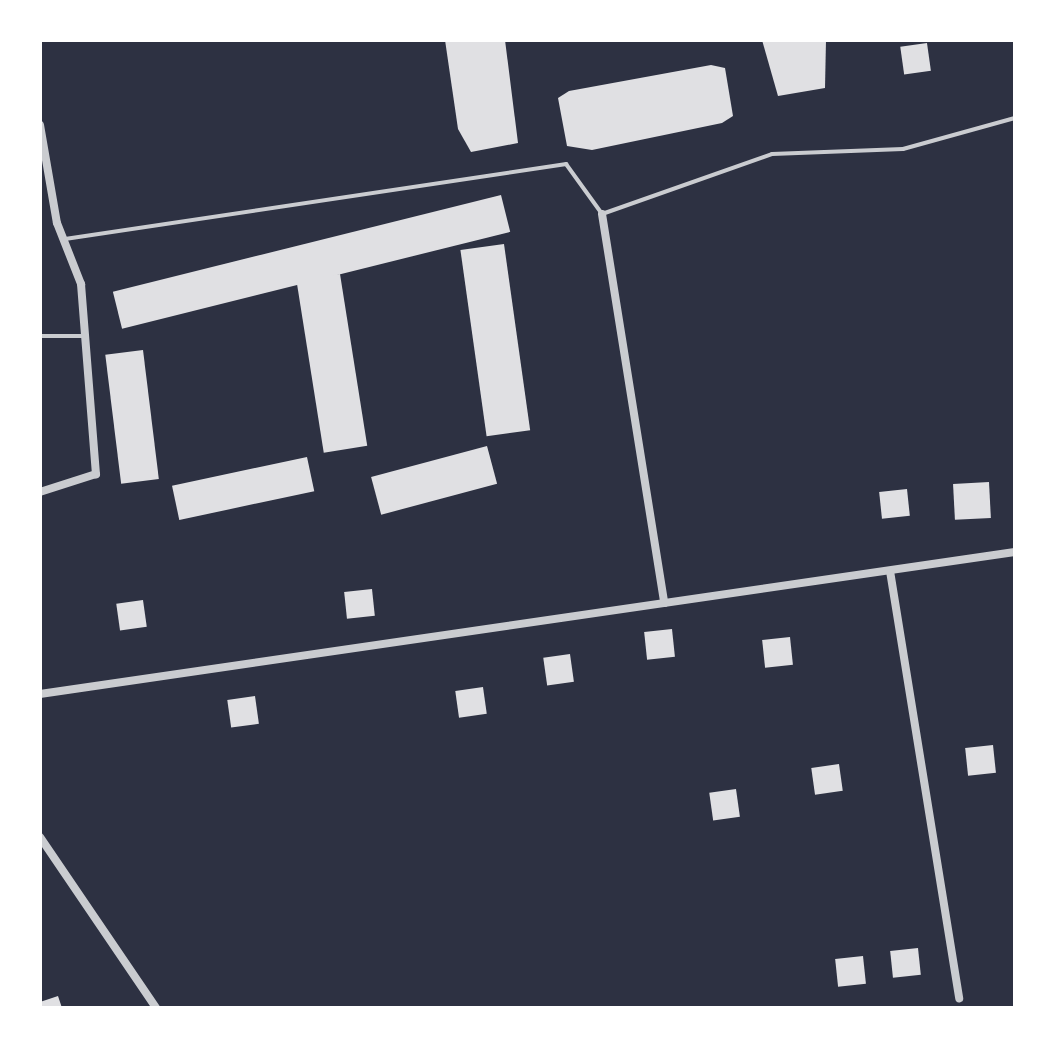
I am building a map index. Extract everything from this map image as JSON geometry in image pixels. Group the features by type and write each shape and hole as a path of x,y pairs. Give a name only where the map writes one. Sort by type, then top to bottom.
{"street":[{"path":"40,125 63,239 81,284 96,474 40,492"},
{"path":"602,214 664,603"},
{"path":"40,694 1015,552"},
{"path":"890,571 959,998"},
{"path":"40,837 156,1008"}],"lane":[{"path":"63,239 566,164 602,214 772,154 903,149 1015,118"},
{"path":"40,336 84,336"}],"building":[{"path":"445,40 505,40 518,143 471,152 458,129"},
{"path":"762,40 826,40 825,88 778,96"},
{"path":"927,43 931,71 904,74 900,47"},
{"path":"711,65 725,68 733,116 722,123 592,150 567,146 558,98 569,91"},
{"path":"501,195 510,232 122,329 113,292"},
{"path":"504,244 530,430 487,436 460,250"},
{"path":"340,274 367,446 324,453 297,281"},
{"path":"143,350 159,479 121,484 105,355"},
{"path":"487,446 497,484 381,515 371,477"},
{"path":"307,457 314,491 179,520 172,486"},
{"path":"989,482 991,518 955,520 953,484"},
{"path":"907,489 910,516 882,519 879,492"},
{"path":"372,589 375,616 347,619 344,592"},
{"path":"143,600 147,627 120,630 116,604"},
{"path":"672,629 675,657 647,660 644,632"},
{"path":"790,637 793,665 765,668 762,640"},
{"path":"570,654 574,682 547,685 543,658"},
{"path":"483,687 487,714 459,718 455,691"},
{"path":"255,696 259,724 231,728 227,700"},
{"path":"993,745 996,773 968,776 965,748"},
{"path":"839,764 843,791 815,795 811,768"},
{"path":"736,789 740,817 713,820 709,793"},
{"path":"918,948 921,975 893,978 890,951"},
{"path":"863,956 866,984 838,987 835,959"},
{"path":"58,996 62,1008 40,1008 40,1002"}]}
